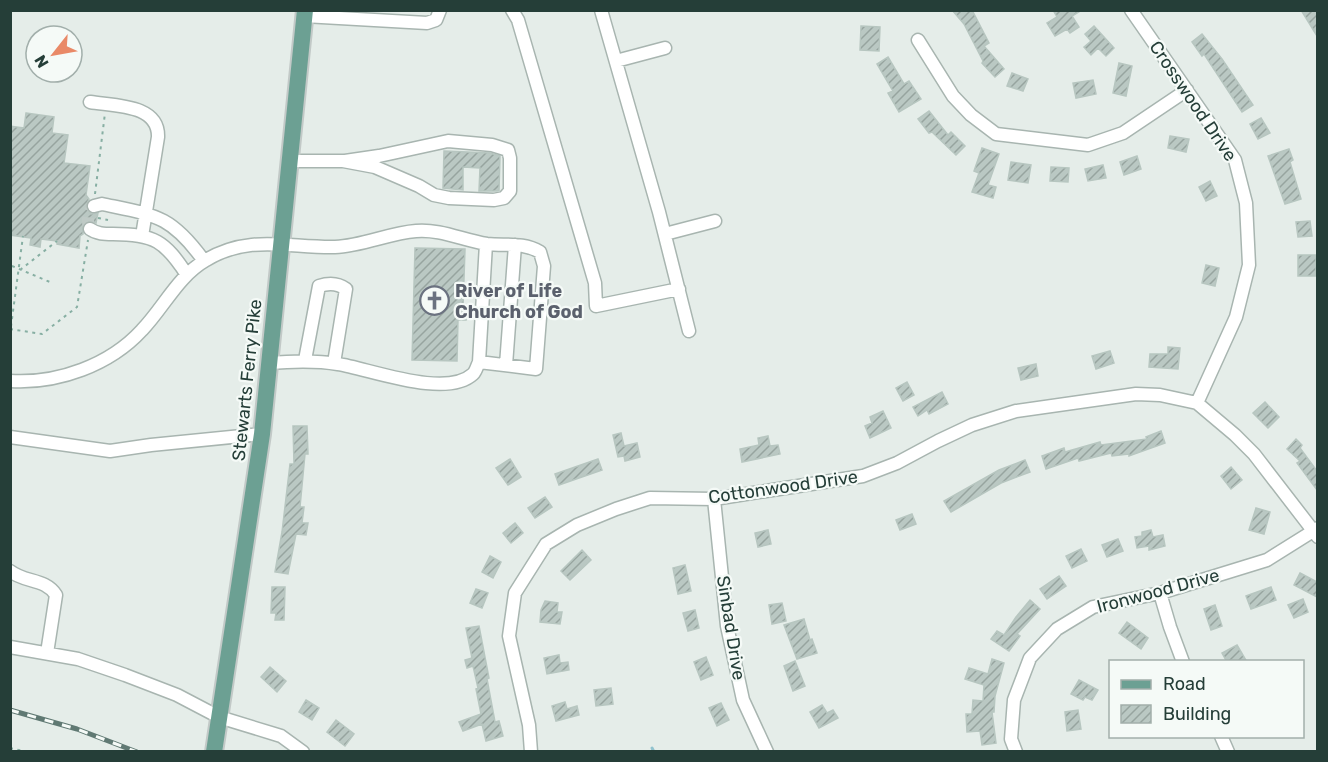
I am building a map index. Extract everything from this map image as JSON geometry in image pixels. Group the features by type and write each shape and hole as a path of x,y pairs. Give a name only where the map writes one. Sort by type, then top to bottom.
{"main road":[{"name":"Stewarts Ferry Pike","path":"214,752 262,434 304,13"}],"street":[{"path":"304,13 427,23 436,20 440,10"},
{"path":"512,10 518,20 596,283 596,306 679,289"},
{"path":"601,10 665,234 689,331"},
{"name":"Crosswood Drive","path":"1131,10 1235,160 1246,202 1249,265 1236,317 1197,403"},
{"path":"918,40 953,96 971,115 996,134 1088,145 1123,133 1187,90"},
{"path":"616,61 665,48"},
{"path":"90,102 141,110 150,116 156,125 158,137 142,236"},
{"path":"290,161 345,161 448,141 492,145 508,150 510,191 504,198 494,200 449,198 434,195 375,167 345,161"},
{"path":"94,206 102,204 145,214 171,224 186,238 204,261"},
{"path":"665,234 715,221"},
{"path":"90,229 97,233 142,236 157,241 165,246 187,275"},
{"path":"10,381 52,379 96,364 120,349 143,330 187,275 204,261 219,253 243,245 281,244 336,247 414,231 437,231 486,243 529,246 540,252 544,266 536,369 479,362"},
{"path":"269,363 305,360 361,368 398,380 420,383 463,381 474,373 479,362 486,243"},
{"path":"506,365 515,245"},
{"path":"305,360 319,286 341,285 346,289 334,363"},
{"name":"Cottonwood Drive","path":"531,752 529,725 509,636 515,593 546,544 577,525 650,498 714,499 863,476 897,463 972,425 1016,411 1137,394 1160,395 1197,403 1254,454 1316,532"},
{"path":"10,437 110,451 262,434"},
{"name":"Sinbad Drive","path":"714,499 727,626 743,700 766,752"},
{"name":"Ironwood Drive","path":"1016,752 1011,739 1014,700 1030,658 1057,629 1093,607 1160,592 1267,560 1316,532"},
{"path":"10,571 18,577 48,584 56,595 47,653"},
{"path":"1160,592 1182,660"},
{"path":"10,647 78,659 125,675 177,695 219,717 281,736 303,752"},
{"path":"1222,738 1228,752"}],"path":[{"path":"94,206 106,105"},
{"path":"98,218 108,220"},
{"path":"11,329 42,334 77,307 90,229"},
{"path":"10,334 24,237"},
{"path":"20,270 57,242"},
{"path":"12,266 50,282"},
{"path":"10,748 28,752"}],"building":[{"path":"952,10 972,10 989,43 984,46 1004,69 995,77 982,63 964,24"},
{"path":"1053,10 1082,10 1072,16 1079,27 1070,33 1067,29 1055,36 1047,23 1057,17"},
{"path":"1301,10 1315,10 1317,36"},
{"path":"861,26 880,27 879,51 860,50"},
{"path":"1094,26 1114,48 1106,56 1098,48 1091,55 1084,47 1091,41 1085,34"},
{"path":"1202,34 1253,105 1242,112 1204,54 1202,56 1192,42"},
{"path":"888,57 904,84 909,81 921,99 899,112 888,93 893,91 877,64"},
{"path":"1119,63 1132,66 1126,96 1113,93"},
{"path":"1012,73 1028,79 1023,91 1007,86"},
{"path":"1093,80 1096,94 1076,98 1073,83"},
{"path":"929,111 948,135 951,132 965,146 956,155 932,132 929,133 918,119"},
{"path":"26,113 54,117 52,133 68,135 64,163 90,166 86,195 89,199 86,207 91,214 98,213 96,223 90,221 83,225 79,248 41,239 40,247 30,245 31,238 10,235 10,126 24,128"},
{"path":"1261,118 1270,133 1258,139 1250,124"},
{"path":"1170,136 1189,139 1186,152 1168,148"},
{"path":"982,148 999,154 988,185 996,187 993,198 972,192 979,173 974,171"},
{"path":"1289,149 1293,160 1290,162 1301,199 1285,204 1268,156"},
{"path":"444,151 490,153 500,156 499,191 479,191 480,168 463,167 463,190 443,188"},
{"path":"1137,156 1141,169 1124,175 1120,162"},
{"path":"1011,162 1031,165 1028,183 1008,180"},
{"path":"1103,165 1106,178 1088,181 1085,169"},
{"path":"1051,167 1069,168 1068,182 1050,181"},
{"path":"1210,181 1217,196 1206,201 1199,187"},
{"path":"1310,221 1312,236 1298,237 1296,222"},
{"name":"River of Life Church of God","path":"415,248 465,249 463,308 466,308 466,320 458,320 457,361 412,360"},
{"path":"1298,255 1316,255 1316,276 1298,276"},
{"path":"1206,265 1219,268 1215,286 1202,283"},
{"path":"1168,347 1180,348 1178,369 1149,367 1150,354 1168,354"},
{"path":"1110,351 1114,363 1096,369 1092,356"},
{"path":"1036,364 1038,376 1021,380 1018,368"},
{"path":"907,382 914,395 903,401 896,388"},
{"path":"942,392 948,404 929,414 927,410 918,416 913,407"},
{"path":"1265,402 1279,417 1268,428 1253,413"},
{"path":"883,411 891,428 870,438 865,426 872,423 870,417"},
{"path":"293,426 307,426 308,454 305,454 300,507 304,507 302,523 308,523 306,535 296,534 288,574 275,572 290,464 294,464"},
{"path":"1161,431 1165,443 1129,456 1129,454 1112,456 1111,453 1079,461 1078,458 1046,469 1042,456 1064,448 1065,452 1100,442 1101,445 1147,439 1146,437"},
{"path":"621,433 624,446 637,443 640,457 625,461 624,456 618,457 613,435"},
{"path":"768,436 770,446 778,445 780,454 742,462 740,449 759,445 758,438"},
{"path":"1296,439 1317,471 1317,490 1297,463 1300,461 1287,449"},
{"path":"510,459 521,477 508,485 496,468"},
{"path":"598,459 602,470 559,485 555,474"},
{"path":"1025,460 1030,472 1001,483 951,512 944,501 999,470"},
{"path":"1231,467 1242,480 1231,489 1221,476"},
{"path":"545,497 552,507 535,518 528,508"},
{"path":"1256,508 1270,512 1264,534 1249,530"},
{"path":"912,514 916,524 900,530 896,520"},
{"path":"515,523 523,533 511,543 503,533"},
{"path":"768,530 771,544 758,547 755,533"},
{"path":"1151,530 1153,537 1163,535 1165,546 1149,550 1149,546 1137,548 1135,537 1142,536 1142,532"},
{"path":"1118,539 1123,551 1107,557 1102,545"},
{"path":"1081,549 1087,561 1072,568 1066,556"},
{"path":"582,550 591,560 570,580 561,571"},
{"path":"490,556 501,562 493,578 482,572"},
{"path":"685,565 691,591 678,594 673,568"},
{"path":"1300,573 1317,582 1317,597 1294,585"},
{"path":"1059,576 1066,586 1047,599 1040,589"},
{"path":"272,587 285,587 284,620 275,620 276,613 271,613"},
{"path":"1271,587 1276,600 1251,609 1246,596"},
{"path":"476,589 488,593 482,608 470,603"},
{"path":"1303,599 1308,612 1294,618 1288,605"},
{"path":"1030,600 1040,609 1017,634 1020,636 1009,651 991,639 997,631 1004,635"},
{"path":"545,601 558,603 557,612 562,612 560,624 540,622 541,610"},
{"path":"782,603 786,621 772,624 769,605"},
{"path":"1215,605 1222,626 1211,630 1204,609"},
{"path":"695,610 699,628 688,631 683,613"},
{"path":"804,619 810,640 812,639 817,653 797,659 784,625"},
{"path":"1127,622 1148,638 1141,649 1119,633"},
{"path":"479,626 495,722 499,721 503,736 486,741 482,724 463,731 459,722 481,714 473,666 467,668 465,660 472,658 466,628"},
{"path":"1237,645 1246,660 1226,660 1222,653"},
{"path":"559,655 560,663 568,662 569,670 547,674 544,658"},
{"path":"706,657 713,675 701,680 694,662"},
{"path":"992,659 1004,663 995,696 994,712 992,712 996,743 982,745 980,731 967,732 966,714 972,714 973,700 983,701 984,685 965,679 969,668 988,674"},
{"path":"795,661 805,686 793,691 784,666"},
{"path":"270,667 286,681 277,692 261,677"},
{"path":"1079,680 1098,690 1092,700 1085,697 1083,700 1071,694"},
{"path":"611,688 613,704 596,706 594,690"},
{"path":"306,700 319,708 312,720 299,712"},
{"path":"565,702 567,709 577,706 579,715 556,721 552,706"},
{"path":"721,703 729,720 717,726 709,708"},
{"path":"822,705 827,713 833,710 838,718 819,728 810,712"},
{"path":"1078,710 1081,729 1067,731 1065,712"},
{"path":"336,720 354,734 345,746 327,732"}],"waterway":[{"path":"652,748 654,752"}],"tunnel":[{"path":"90,229 88,216 94,206"}],"railway":[{"path":"10,710 77,729 137,752"}],"place":[{"name":"River of Life Church of God","path":"434,301"}]}
